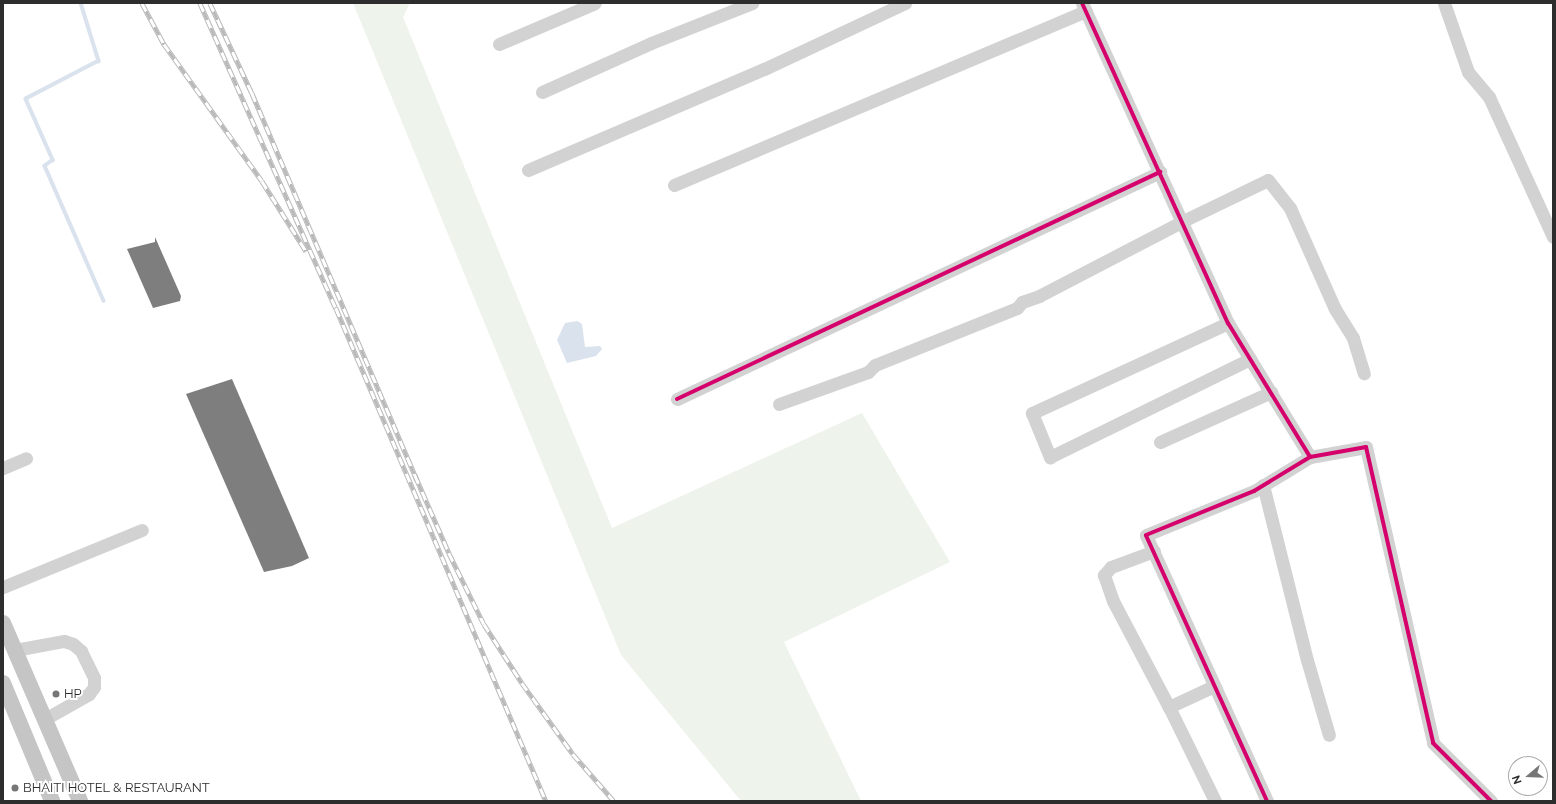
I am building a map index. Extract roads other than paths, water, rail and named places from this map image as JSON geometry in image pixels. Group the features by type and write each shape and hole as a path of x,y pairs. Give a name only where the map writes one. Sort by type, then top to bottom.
{"main road":[{"path":"3,623 80,801"},
{"path":"3,683 52,801"}],"street":[{"path":"499,44 595,3"},
{"path":"542,92 651,42 752,3"},
{"path":"528,170 764,69 906,3"},
{"path":"1444,3 1468,72 1489,97 1553,237"},
{"path":"674,185 1084,7 1183,221 1244,361 1271,392 1310,457"},
{"path":"677,399 1160,172"},
{"path":"780,404 868,372 875,365 1017,308 1022,302 1039,296 1183,221 1268,180 1290,208 1335,309 1353,338 1364,373"},
{"path":"1228,323 1032,413 1050,457 1244,361"},
{"path":"1160,442 1271,392"},
{"path":"1267,801 1146,535 1263,485 1310,457 1366,447 1433,743 1491,801"},
{"path":"3,468 26,458"},
{"path":"1263,485 1307,660 1329,735"},
{"path":"3,587 142,530"},
{"path":"1154,551 1111,567 1104,575 1113,601 1169,707 1215,801"},
{"path":"15,650 64,641 73,644 81,651 94,678 94,687 89,694 45,719"},
{"path":"1169,707 1214,686"}],"waterway":[{"path":"81,3 99,61 26,99 53,160 45,166 104,301"}],"railway":[{"path":"142,3 164,44 262,181 306,251"},
{"path":"200,3 336,308 546,801"},
{"path":"210,3 252,93 417,480"},
{"path":"415,475 449,553 484,624 522,683 573,754 614,801"}],"place":[{"name":"HP","path":"56,694"},
{"name":"BHAITI HOTEL & RESTAURANT","path":"15,788"}]}
